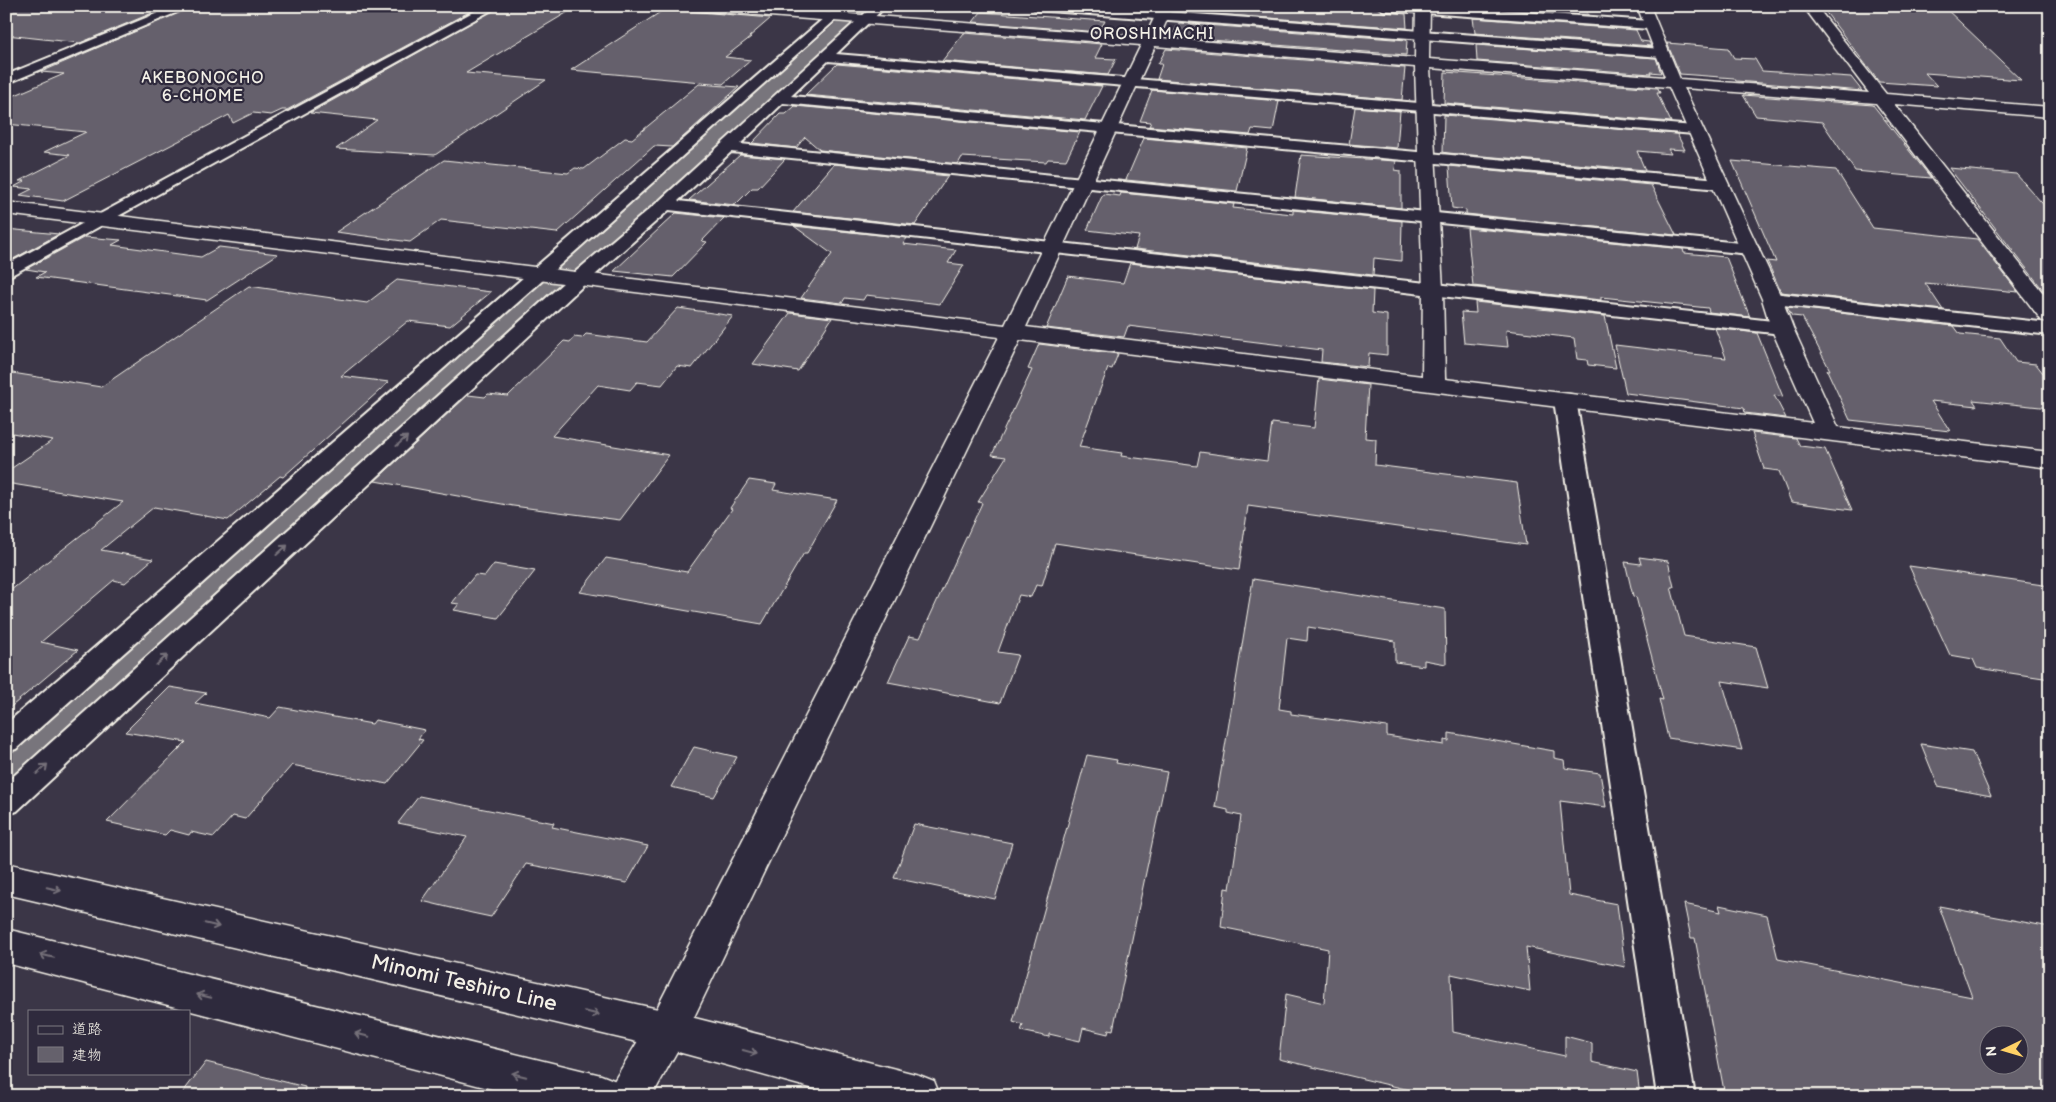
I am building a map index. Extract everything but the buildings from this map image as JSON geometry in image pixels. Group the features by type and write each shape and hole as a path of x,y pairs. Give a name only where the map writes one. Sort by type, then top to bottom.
{"street":[{"path":"6,80 186,6"},
{"path":"6,273 494,6"},
{"path":"693,6 2050,112"},
{"path":"6,742 545,274 848,17 880,6"},
{"path":"1036,6 1165,11 1423,36 1662,53"},
{"path":"1383,6 1650,25"},
{"path":"1643,6 1694,130 1750,249 1772,299 1782,328 1829,433"},
{"path":"1809,6 2050,316"},
{"path":"1423,8 1422,64 1433,289 1434,383"},
{"path":"629,1096 667,1030 1013,331 1148,42 1165,11"},
{"path":"6,802 577,278 665,205 781,99 825,56 848,17"},
{"path":"825,56 1694,130"},
{"path":"781,99 1719,184"},
{"path":"726,148 1750,249"},
{"path":"665,205 1782,328"},
{"path":"6,208 2050,460"},
{"path":"1772,299 2050,329"},
{"path":"1565,400 1676,1096"},
{"name":"Minomi Teshiro Line","path":"6,878 667,1030 919,1096"},
{"path":"6,946 600,1096"}],"waterway":[{"path":"6,775 865,6"}],"district":[{"name":"OROSHIMACHI","path":"1152,34"},
{"name":"AKEBONOCHO 6-CHOME","path":"203,87"}]}
